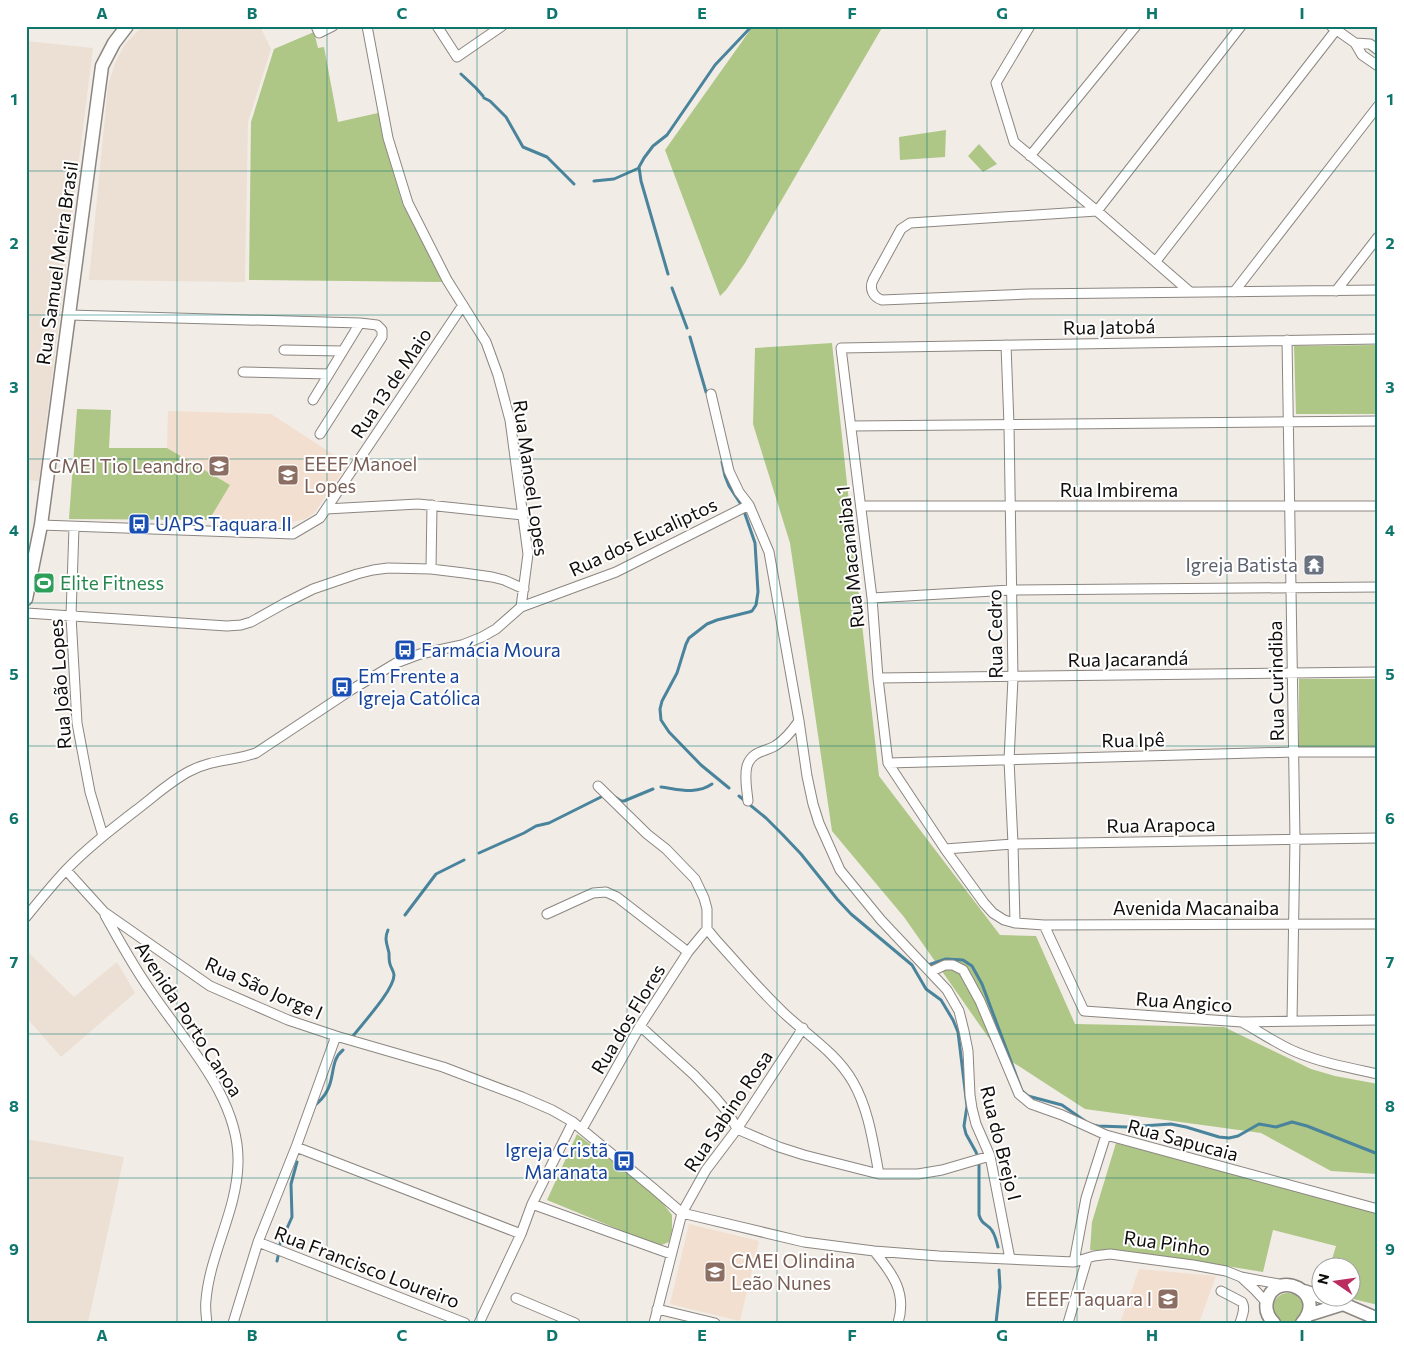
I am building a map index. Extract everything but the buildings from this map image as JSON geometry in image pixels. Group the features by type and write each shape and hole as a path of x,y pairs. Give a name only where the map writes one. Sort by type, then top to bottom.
{"street":[{"name":"Rua Samuel Meira Brasil","path":"26,599 41,525 102,66 114,43 127,26"},
{"path":"317,30 333,26"},
{"name":"Rua Manoel Lopes","path":"367,26 388,138 408,203 447,280 486,342 498,375 510,420 528,554 521,606"},
{"path":"437,26 458,57 502,26"},
{"path":"1030,26 996,83 1014,142 1156,261 1190,292"},
{"path":"1030,156 1136,26"},
{"path":"1241,26 1097,211 910,223 902,229 873,280 871,284 872,293 882,300 1028,294 1378,290"},
{"path":"1156,261 1334,28 1355,43 1362,55 1378,66"},
{"path":"1355,43 1370,44 1378,50"},
{"path":"1234,292 1378,106"},
{"path":"1336,291 1378,238"},
{"name":"Rua 13 de Maio","path":"41,525 293,534 320,518 463,305"},
{"path":"69,315 377,325 382,330 382,337 320,434"},
{"path":"313,400 360,323"},
{"name":"Rua Jatobá","path":"842,348 1378,339"},
{"name":"Rua Curindiba","path":"1287,340 1295,839 1292,1021"},
{"name":"Rua Cedro","path":"1006,345 1013,678 1009,760 1015,923"},
{"name":"Rua Macanaiba 1","path":"842,348 872,598 878,678 888,763"},
{"path":"284,350 344,351"},
{"path":"243,372 329,374"},
{"name":"Rua do Brejo I","path":"711,394 729,471 739,492 749,505 769,552 813,804 818,823 840,870 881,920 947,990 959,1011 968,1051 972,1108 976,1124 990,1156 1010,1259"},
{"path":"851,426 1378,421"},
{"path":"326,509 418,504 523,516"},
{"path":"431,569 432,505"},
{"name":"Rua dos Eucaliptos","path":"521,606 616,572 749,505"},
{"name":"Rua Imbirema","path":"861,506 1378,506"},
{"name":"Rua João Lopes","path":"74,527 71,616 77,723 90,792 103,836"},
{"path":"26,613 227,626 241,625 251,622 313,589 357,574 388,568 431,569 492,577 524,589"},
{"path":"872,598 1011,590 1378,587"},
{"path":"26,917 66,870 103,836 170,784 190,771 209,763 256,753 351,690 396,663 444,648 462,645 482,637 496,629 521,606"},
{"name":"Rua Jacarandá","path":"878,678 1013,678 1378,672"},
{"path":"748,801 747,764 761,751 774,747 789,735 799,721"},
{"name":"Rua Ipê","path":"888,763 1294,752 1378,752"},
{"path":"888,763 945,849 984,903 993,913 1004,920 1015,923"},
{"path":"598,786 647,834 666,849 695,879 707,908 707,929 741,969 787,1016 822,1045 843,1067 854,1083 863,1103 879,1174"},
{"name":"Rua Arapoca","path":"945,849 1013,844 1378,838"},
{"name":"Rua São Jorge I","path":"66,870 104,912 210,986 288,1020 443,1067 552,1110 582,1129 682,1213"},
{"path":"547,914 593,893 606,892 617,897 688,952"},
{"name":"Avenida Porto Canoa","path":"104,912 132,964 208,1072 228,1110 237,1138 238,1163 236,1186 213,1264 206,1301 207,1323"},
{"name":"Avenida Macanaiba","path":"1015,923 1044,925 1378,924"},
{"name":"Rua Angico","path":"1044,925 1084,1011 1242,1022 1378,1020"},
{"name":"Rua dos Flores","path":"582,1129 640,1026 688,952 707,929"},
{"path":"930,972 946,965 953,965 963,970 980,1001 1019,1094 1031,1104 1062,1115 1106,1135"},
{"path":"1242,1022 1296,1052 1325,1062 1378,1074"},
{"path":"640,1026 699,1080 729,1114 737,1129 772,1144 879,1174 918,1174 942,1170 990,1156"},
{"name":"Rua Sabino Rosa","path":"657,1309 682,1213 706,1170 737,1129 803,1028"},
{"path":"233,1323 258,1242 296,1147 336,1036"},
{"path":"479,1323 532,1204 573,1122"},
{"name":"Rua Sapucaia","path":"1074,1262 1086,1198 1106,1135 1378,1208"},
{"path":"296,1147 520,1234"},
{"path":"532,1204 671,1254"},
{"name":"Rua Pinho","path":"682,1213 804,1242 874,1251 1074,1262 1094,1256 1110,1254 1193,1265 1226,1271 1241,1277 1287,1285"},
{"name":"Rua Francisco Loureiro","path":"258,1242 465,1323"},
{"path":"874,1251 897,1283 901,1313 898,1323"},
{"path":"1068,1323 1087,1259"},
{"name":"Rua Pinho","path":"1241,1277 1267,1303"},
{"path":"1271,1321 1267,1310 1267,1303 1270,1295 1276,1289 1287,1285 1296,1286 1312,1294"},
{"path":"1221,1291 1244,1304 1240,1323"},
{"path":"1304,1291 1309,1303 1305,1319"},
{"path":"516,1298 575,1323"},
{"path":"1305,1319 1338,1306"},
{"path":"1348,1306 1378,1319"},
{"path":"654,1323 657,1309 716,1323"}],"shaded area":[{"path":"143,26 260,26 271,49 248,122 245,282 89,280 108,86 115,63 125,44"},
{"path":"26,41 93,48 39,481 26,480"},
{"name":"EEEF Manoel Lopes","path":"168,411 271,414 348,464 314,513 305,519 292,522 209,520 229,485 167,448"},
{"path":"26,950 74,997 117,962 135,993 61,1057 26,1017"},
{"path":"26,1139 124,1157 88,1323 26,1323"},
{"name":"CMEI Olindina Leão Nunes","path":"689,1224 759,1241 740,1321 670,1304"},
{"name":"EEEF Taquara I","path":"1139,1269 1216,1276 1199,1323 1120,1323"}],"green space":[{"path":"753,26 883,26 745,263 720,296 665,150"},
{"path":"314,32 318,48 324,47 338,122 378,113 383,139 403,205 444,282 249,280 251,122 274,49"},
{"path":"946,130 945,157 900,160 899,137"},
{"path":"979,144 997,164 983,172 968,156"},
{"path":"832,343 879,776 1000,935 1036,936 1075,1024 1224,1027 1311,1069 1335,1076 1378,1084 1378,1174 1331,1171 1261,1133 1085,1109 1000,1054 904,917 832,831 790,543 753,424 755,348"},
{"path":"1378,345 1378,414 1296,414 1294,346"},
{"path":"77,409 111,410 109,448 167,448 230,485 209,520 69,519"},
{"path":"1299,679 1378,679 1378,747 1299,748"},
{"path":"577,1134 662,1202 672,1215 672,1231 669,1242 659,1246 547,1200"},
{"path":"1116,1143 1378,1212 1378,1305 1362,1301 1362,1256 1333,1256 1336,1246 1273,1230 1263,1272 1177,1258 1090,1250 1092,1222"},
{"path":"1288,1293 1298,1298 1303,1308 1298,1318 1288,1323 1278,1318 1273,1308 1278,1298"}],"waterway":[{"path":"668,274 641,181 639,167 653,146 667,135 715,65 752,26"},
{"path":"461,74 483,96"},
{"path":"484,98 490,101 506,117 523,147 547,157 574,184"},
{"path":"594,181 614,179 639,168"},
{"path":"672,288 687,328"},
{"path":"690,337 706,392"},
{"path":"722,462 729,486 742,506"},
{"path":"729,788 701,765 669,732 661,720 660,709 662,701 677,673 689,638 707,624 752,611 756,605 758,592 755,543 744,511"},
{"path":"661,787 693,790 712,784"},
{"path":"615,797 624,801 653,789"},
{"path":"479,853 536,826 549,823 605,795"},
{"path":"739,796 783,835 851,914 912,965 926,989 941,1000 958,1032 967,1106 964,1126 978,1157"},
{"path":"405,915 436,874 464,860"},
{"path":"353,1036 383,998 393,981 394,974 386,942 388,930"},
{"path":"928,965 946,959 963,960 972,966 982,984 1022,1091 1028,1096 1062,1105 1085,1121"},
{"path":"314,1106 327,1091 334,1064 343,1050"},
{"path":"1093,1125 1127,1127 1171,1124 1229,1138 1238,1136 1259,1124 1276,1127 1292,1122 1378,1154"},
{"path":"979,1161 979,1215 993,1232 998,1247"},
{"path":"280,1244 292,1217 291,1184 297,1162"},
{"path":"277,1261 279,1252"},
{"path":"996,1323 1000,1287 999,1270"}],"place":[{"name":"CMEI Tio Leandro","path":"219,466"},
{"name":"EEEF Manoel Lopes","path":"288,475"},
{"name":"UAPS Taquara II","path":"139,524"},
{"name":"Igreja Batista","path":"1314,565"},
{"name":"Elite Fitness","path":"44,583"},
{"name":"Farmácia Moura","path":"405,650"},
{"name":"Em Frente a Igreja Católica","path":"342,687"},
{"name":"Igreja Cristã Maranata","path":"624,1161"},
{"name":"CMEI Olindina Leão Nunes","path":"715,1272"},
{"name":"EEEF Taquara I","path":"1168,1299"}]}
